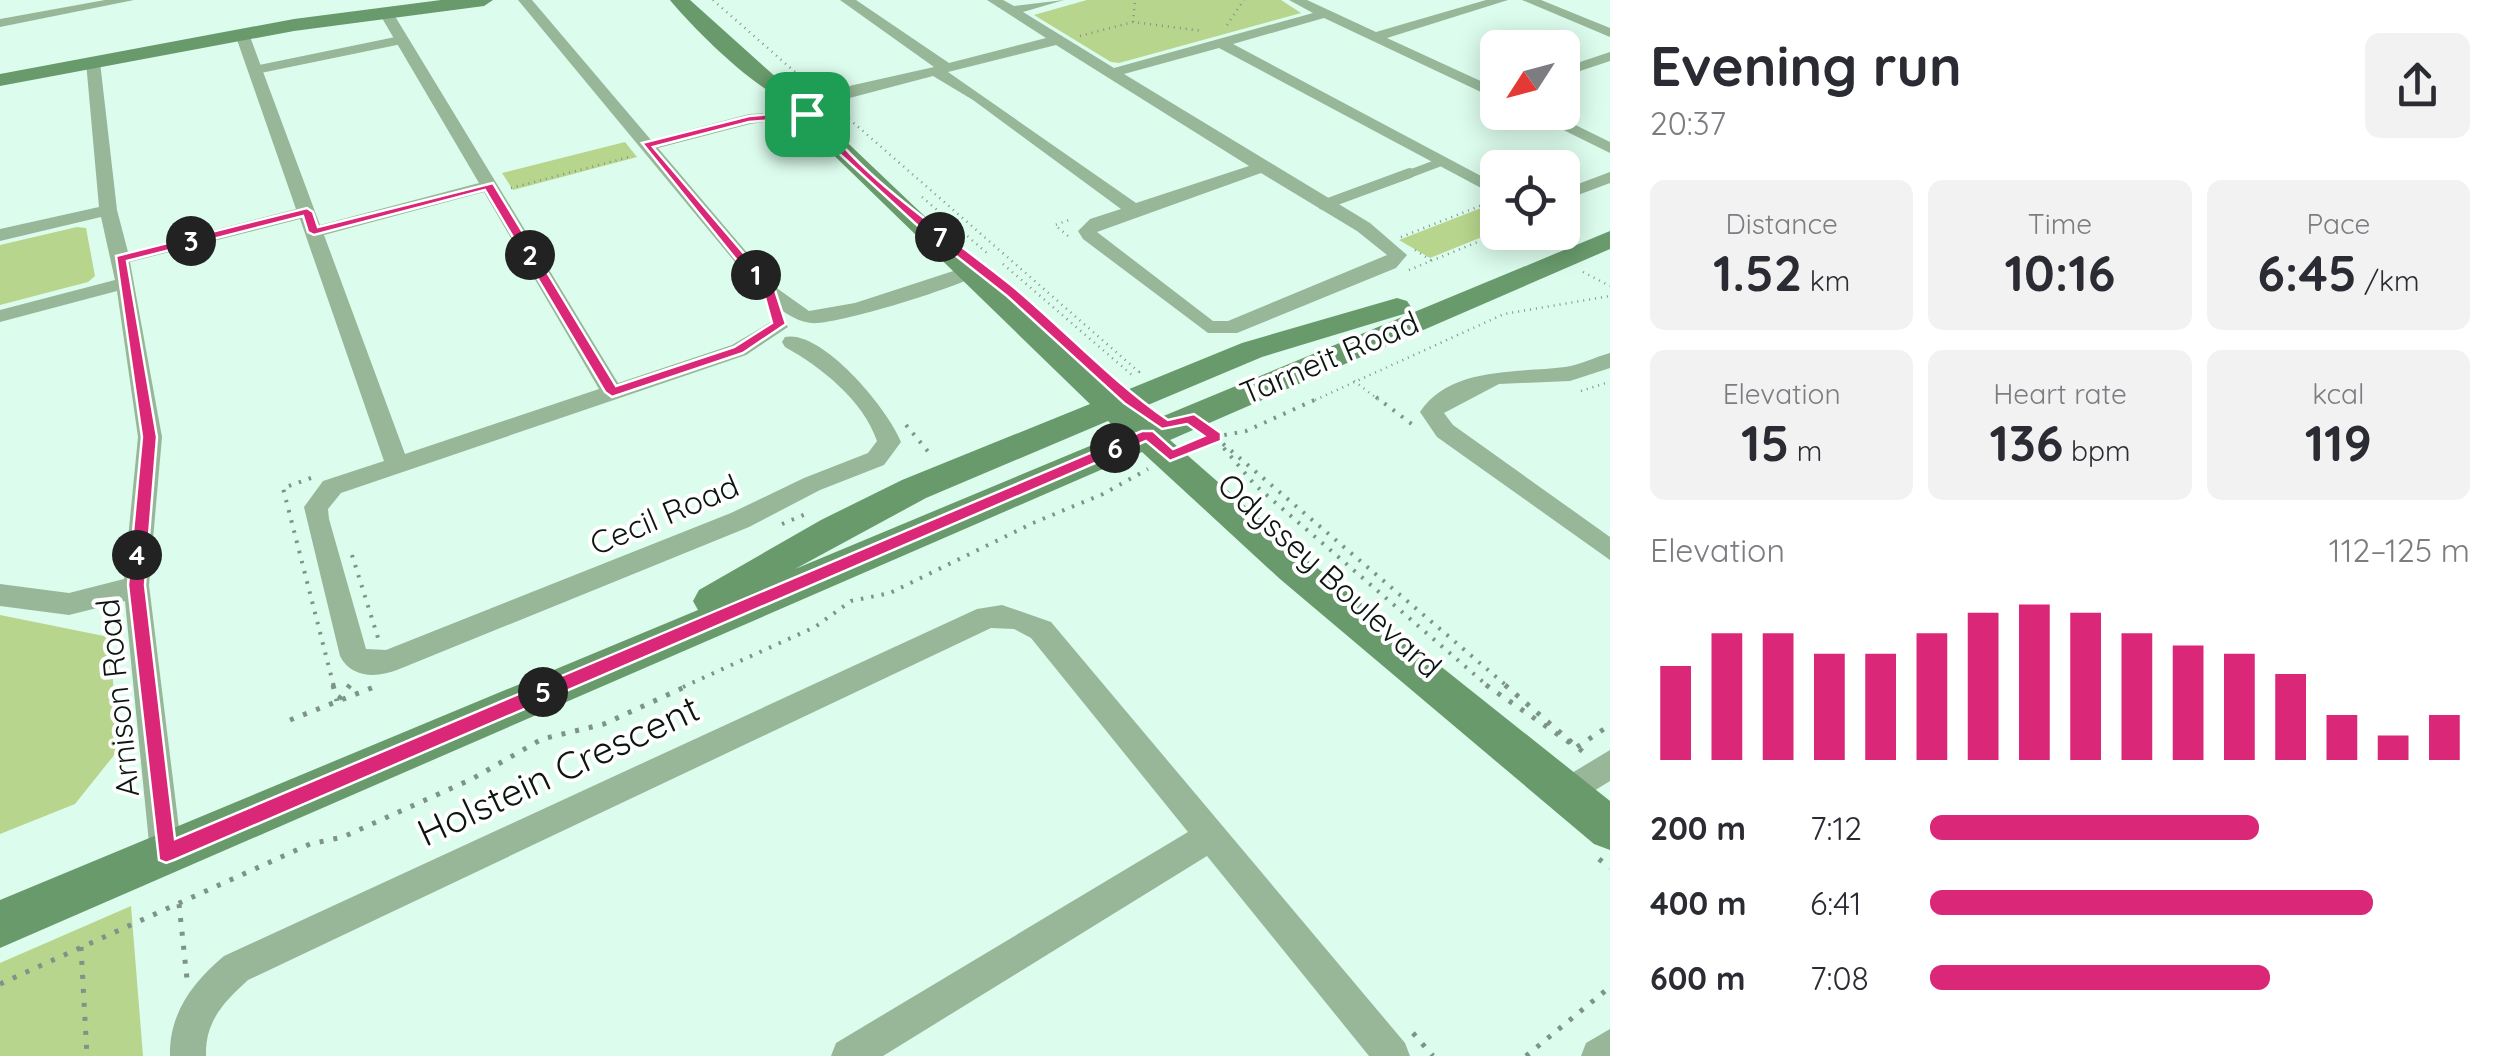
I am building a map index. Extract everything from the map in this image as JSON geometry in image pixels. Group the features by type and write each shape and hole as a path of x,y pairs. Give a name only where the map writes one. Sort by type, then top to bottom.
{"street":[{"path":"0,23 127,0"},
{"path":"315,0 324,21"},
{"path":"0,80 242,34 484,0"},
{"path":"524,0 643,152 771,293 814,325"},
{"name":"Odyssey Boulevard","path":"678,0 804,105 922,224 1161,422 1293,569 1610,829"},
{"path":"846,0 1134,210"},
{"path":"994,0 1064,39 1400,255 1389,264 1230,328 1216,329 1200,323 1088,234 1092,224 1262,167"},
{"path":"1012,11 1057,0"},
{"path":"1296,0 1480,87"},
{"path":"1374,37 1501,0"},
{"path":"1529,0 1610,32"},
{"path":"386,13 498,187 612,392"},
{"path":"1112,73 1221,38 1325,14"},
{"path":"242,34 397,465"},
{"path":"1221,38 1480,187"},
{"path":"643,152 749,119 1064,39"},
{"path":"1580,66 1610,56"},
{"name":"Arnison Road","path":"92,62 108,210 126,284 150,437 136,585 166,853"},
{"path":"1572,130 1610,148"},
{"path":"1580,189 1610,177"},
{"path":"314,232 498,187"},
{"path":"0,235 108,210"},
{"path":"121,259 307,212"},
{"path":"1580,229 1610,222"},
{"name":"Tarneit Road","path":"0,924 1161,422 1610,239"},
{"path":"1161,422 1252,350 1396,307 1499,250"},
{"path":"373,653 354,656 350,647 316,506 332,487 785,334 807,342 814,325 975,270"},
{"path":"0,316 126,284"},
{"path":"771,293 785,334"},
{"name":"Cecil Road","path":"373,653 387,662 705,534 876,459 887,447 888,436 833,367 814,325"},
{"name":"Cecil Road","path":"785,334 833,367"},
{"path":"1610,360 1570,374 1496,376 1441,402 1431,412 1445,431 1610,550"},
{"path":"0,595 70,607 98,602 136,585"},
{"name":"Holstein Crescent","path":"191,1024 203,1001 236,968 987,617 1014,616 1041,630 1210,836"},
{"path":"1568,792 1610,764"},
{"path":"849,1056 1210,836 1392,1056"},
{"path":"188,1056 191,1024"},
{"path":"1599,1056 1610,1046"}],"lane":[{"path":"255,70 402,40"},
{"path":"1322,205 1441,162"}],"path":[{"path":"713,0 804,105 1139,372 1161,422 1255,485 1486,686 1558,738 1578,747"},
{"path":"1133,22 1135,0"},
{"path":"1221,38 1244,0"},
{"path":"1064,39 1133,22 1204,32"},
{"path":"498,187 643,152"},
{"path":"912,187 1161,422 1494,672 1578,747"},
{"path":"1400,255 1480,207"},
{"path":"1073,219 1055,225 1076,242"},
{"path":"1400,255 1480,250"},
{"path":"1586,264 1576,268 1610,286"},
{"path":"1161,422 1246,431 1504,314 1610,296"},
{"path":"1571,390 1590,391 1610,381"},
{"path":"897,416 931,455"},
{"path":"0,984 310,844 343,837 472,779 542,739 604,724 815,627 851,601 890,593 1033,523 1103,494 1161,422"},
{"path":"352,554 373,653"},
{"path":"1578,747 1610,725"},
{"path":"179,902 191,1024"},
{"path":"81,947 88,1056"},
{"path":"1526,1056 1610,988"}],"green space":[{"path":"1087,0 1281,0 1301,13 1119,63 1111,62 1034,15"},
{"path":"625,142 637,157 513,190 502,173"},
{"path":"1480,208 1480,238 1430,258 1399,240"},
{"path":"86,228 95,276 88,282 0,305 0,245"},
{"path":"0,615 109,637 119,749 75,804 0,834"},
{"path":"131,906 143,1056 0,1056 0,963"}],"route":[{"path":"811,112 823,132 922,224 1012,293 1130,400 1167,426 1188,417 1215,437 1170,456 1148,434 166,853 136,585 150,437 121,259 307,212 314,232 488,186 612,392 738,350 779,324 771,293 646,146 749,119 807,114 811,112"}]}
